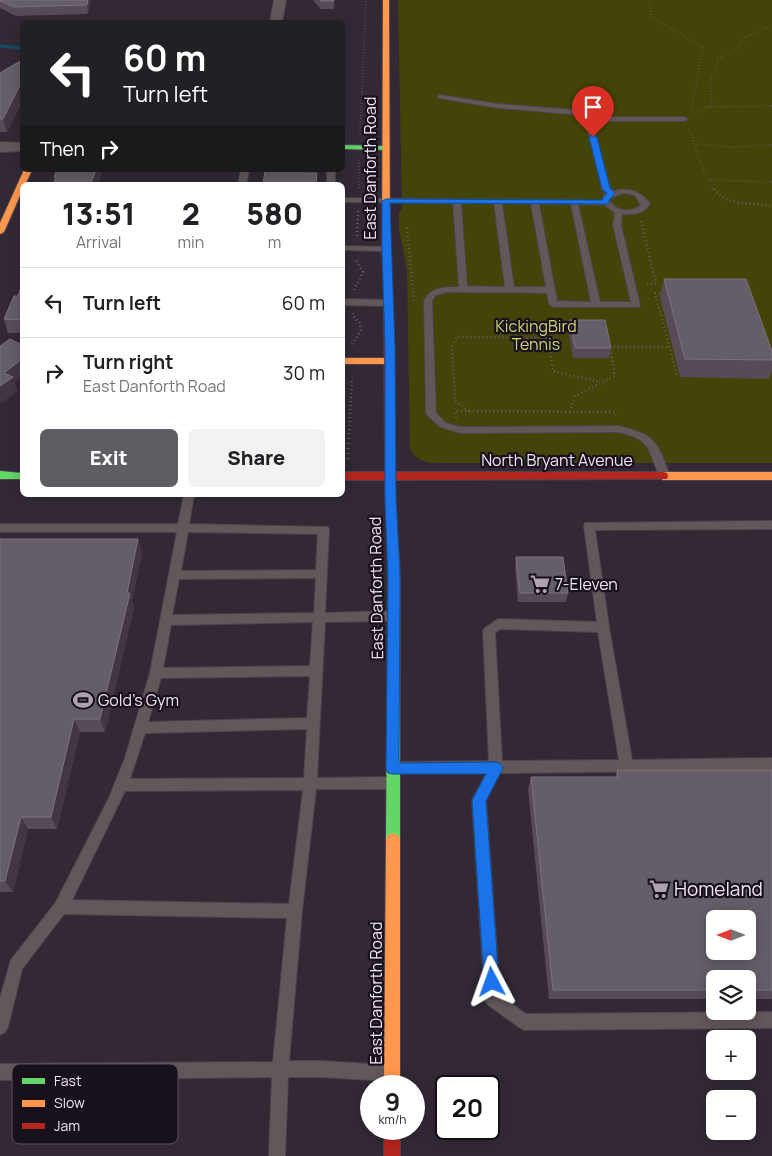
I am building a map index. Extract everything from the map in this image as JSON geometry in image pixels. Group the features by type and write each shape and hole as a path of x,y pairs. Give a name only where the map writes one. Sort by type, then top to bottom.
{"street":[{"path":"276,20 280,0"},
{"name":"East Danforth Road","path":"386,0 386,249 390,361 394,616 392,1075"},
{"path":"0,147 20,147"},
{"path":"345,147 386,148"},
{"path":"0,232 20,188"},
{"path":"348,360 390,361"},
{"path":"0,476 20,476"},
{"name":"North Bryant Avenue","path":"345,476 772,476"},
{"path":"392,1140 392,1156"}],"lane":[{"path":"345,200 574,202 606,203 619,211 638,211 643,209 646,203 641,196 630,192 611,193 606,189 588,119 583,114 498,106 440,97"},
{"path":"588,119 684,119"},
{"path":"606,203 605,199 611,193"},
{"path":"457,201 463,289"},
{"path":"498,202 510,290"},
{"path":"535,202 553,304 636,304 617,225 619,211"},
{"path":"574,202 596,305"},
{"path":"345,248 386,249"},
{"path":"551,290 463,289 435,291 430,295 428,301 431,414 443,425 618,429 636,433 651,442 665,476"},
{"path":"345,302 388,303"},
{"path":"0,1026 16,965 61,907 121,785 141,728 156,673 189,497"},
{"path":"627,766 603,627 589,526 772,525"},
{"path":"0,528 324,530 310,783 295,911 280,1071 276,1156"},
{"path":"174,574 322,574"},
{"path":"167,620 394,616"},
{"path":"603,627 498,624 490,631 496,768 479,800 493,1000 524,1022 772,1020"},
{"path":"156,673 316,671"},
{"path":"141,728 313,723"},
{"path":"392,768 772,764"},
{"path":"121,785 393,783"},
{"path":"61,907 295,911"},
{"path":"178,1071 320,1069 360,1075"}],"path":[{"path":"348,462 348,360 352,345 361,331 360,323 353,316 356,285 363,272 356,261 356,249 366,0"},
{"path":"651,0 652,18 703,48 693,107 684,119"},
{"path":"684,119 712,104 710,83 718,60 737,48 746,37 772,26"},
{"path":"708,107 772,106"},
{"path":"684,119 696,144 708,180 718,195 730,202 772,206"},
{"path":"696,144 730,147 772,145"},
{"path":"708,180 772,182"},
{"path":"406,201 411,288 414,306"},
{"path":"636,304 649,306 645,284 656,283 638,211"},
{"path":"664,293 655,293 677,376"},
{"path":"540,338 537,325 580,325"},
{"path":"469,411 455,401 452,346 457,337 548,338 552,371 600,382"},
{"path":"570,412 575,396 615,376 608,340"},
{"path":"610,347 671,348"},
{"path":"458,425 456,411 615,412 620,420"}],"green space":[{"name":"KickingBird Tennis","path":"398,0 772,0 772,463 433,463 422,461 414,455 410,448 407,271 399,229 399,212 402,209"}],"building":[{"path":"0,0 88,0 87,5 14,7"},
{"path":"20,61 20,85 3,119 0,119 0,73"},
{"path":"56,172 95,172 91,182 54,182 56,177 54,177"},
{"path":"265,172 317,173 316,182 263,182"},
{"path":"664,279 746,279 772,351 772,360 685,359"},
{"path":"20,290 20,320 4,319 14,296 18,296"},
{"path":"570,320 605,320 611,348 575,348"},
{"path":"10,339 20,344 20,361 4,373 13,377 0,386 0,346"},
{"path":"0,539 138,539 127,593 130,593 100,719 74,719 51,817 21,817 5,881 0,881"},
{"name":"7-Eleven","path":"516,557 563,557 568,593 520,593"},
{"path":"617,770 772,770 772,990 756,990 756,970 706,970 706,990 553,990 531,777 618,777"}],"waterway":[{"path":"0,46 20,48"}],"traffic: fast":[{"path":"345,147 386,148"},
{"path":"0,475 20,476"},
{"path":"390,488 394,576 393,839"}],"traffic: slow":[{"path":"386,0 386,249 388,304"},
{"path":"23,182 27,172"},
{"path":"0,232 20,188"},
{"path":"345,361 390,361"},
{"path":"663,476 772,476"},
{"path":"392,1075 393,839"}],"traffic: jam":[{"path":"388,304 390,488"},
{"path":"345,476 663,476"},
{"path":"392,1140 392,1156"}],"place":[{"name":"7-Eleven","path":"540,584"},
{"name":"Gold's Gym","path":"83,700"},
{"name":"Homeland","path":"659,889"}],"route":[{"path":"492,982 479,800 496,768 392,768 394,576 390,499 390,346 386,201 606,203 605,199 611,193 606,189 593,137"}]}
